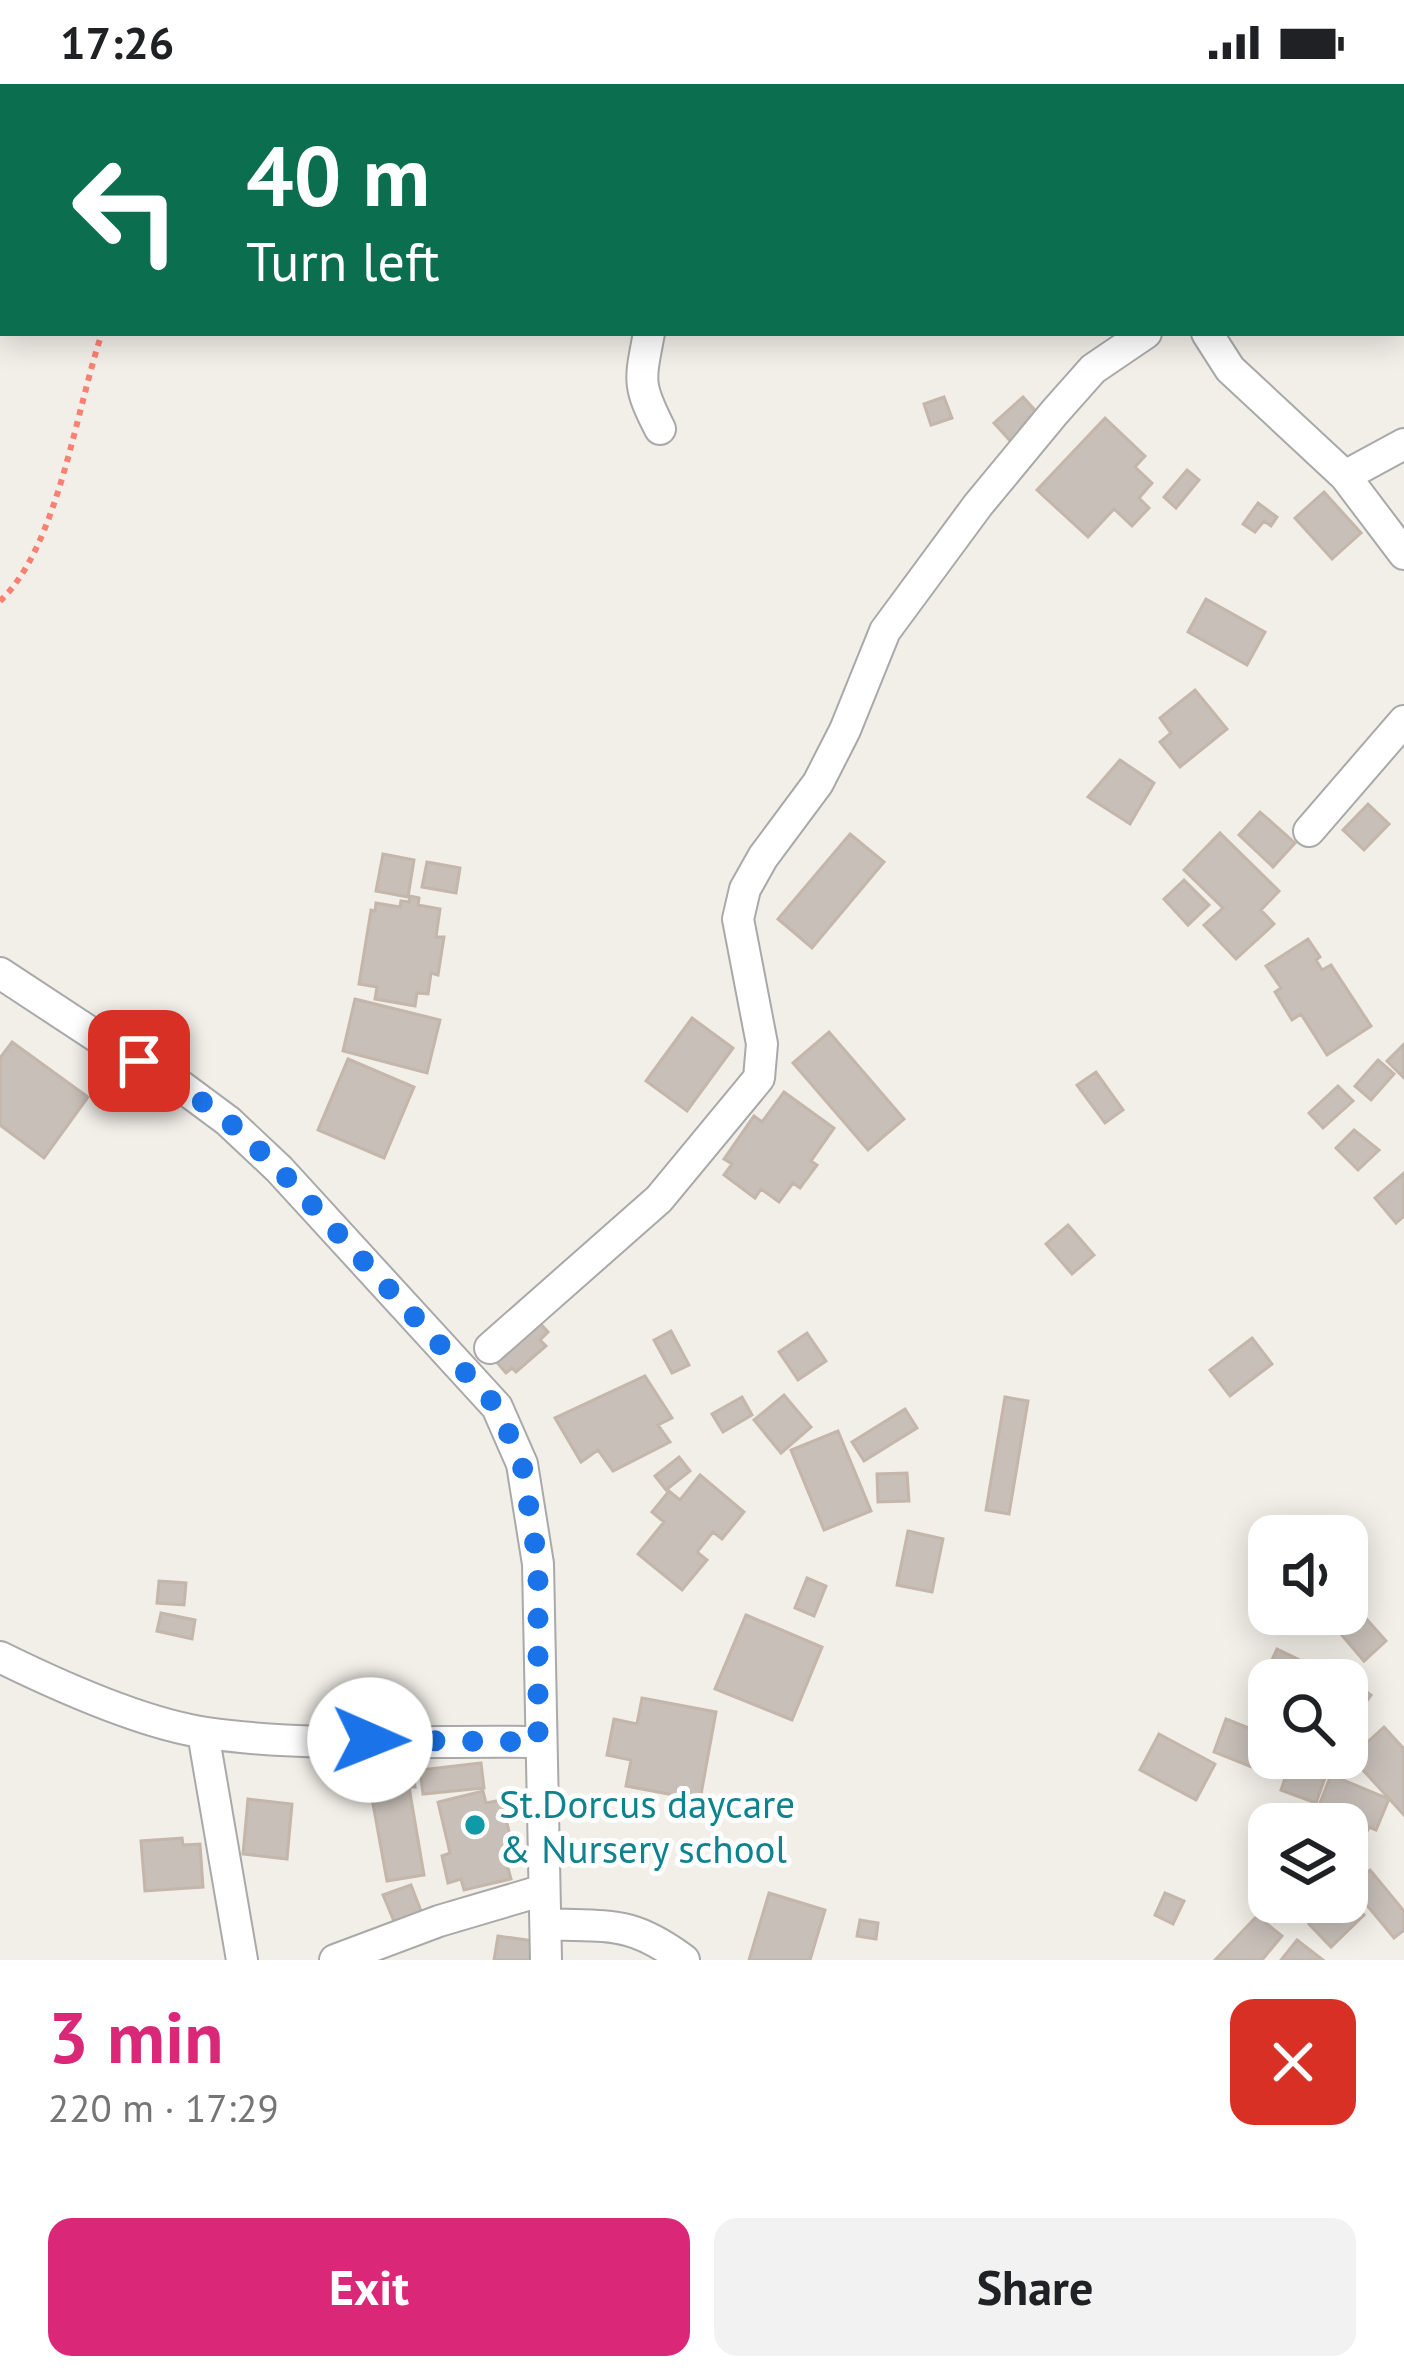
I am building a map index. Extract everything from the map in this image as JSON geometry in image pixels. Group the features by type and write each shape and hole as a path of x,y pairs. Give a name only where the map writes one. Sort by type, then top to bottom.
{"street":[{"path":"648,336 640,366 642,393 660,429"},
{"path":"490,1348 659,1199 759,1078 762,1044 738,920 745,889 818,782 885,631 1054,412 1093,369 1142,336"},
{"path":"1209,336 1230,369 1345,476 1404,554"},
{"path":"1345,476 1404,444"},
{"path":"1309,831 1404,721"},
{"path":"0,973 108,1044 170,1078 228,1121 279,1169 497,1407 522,1464 538,1564 545,1960"},
{"path":"0,1657 54,1683 203,1733 538,1742"},
{"path":"203,1733 242,1960"},
{"path":"335,1960 439,1921 544,1890"},
{"path":"546,1924 628,1927 653,1936 684,1960"}],"path":[{"path":"0,601 12,590 44,532 101,336"}],"building":[{"path":"944,397 952,418 931,425 924,404"},
{"path":"1023,397 1042,418 1013,444 994,423"},
{"path":"1105,418 1145,456 1135,467 1152,483 1139,498 1149,508 1132,526 1114,509 1088,537 1037,490"},
{"path":"1187,470 1199,480 1176,508 1164,497"},
{"path":"1324,492 1361,533 1332,559 1295,518"},
{"path":"1258,503 1277,517 1271,526 1264,521 1255,532 1243,524"},
{"path":"1206,599 1265,632 1247,665 1188,632"},
{"path":"1195,690 1227,729 1180,767 1160,742 1171,733 1160,718"},
{"path":"1120,760 1154,783 1130,824 1088,797"},
{"path":"1368,804 1389,824 1364,850 1343,830"},
{"path":"1260,812 1295,843 1273,867 1239,835"},
{"path":"1220,833 1279,891 1261,910 1274,924 1236,959 1204,925 1223,908 1184,870"},
{"path":"850,834 884,862 812,948 778,919"},
{"path":"383,854 414,860 408,897 376,891"},
{"path":"427,862 460,868 456,893 422,887"},
{"path":"1184,880 1209,905 1188,925 1164,899"},
{"path":"410,896 419,898 418,905 440,909 436,937 444,937 438,975 431,973 428,994 417,993 415,1006 375,999 377,987 359,984 371,910 375,911 376,903 400,907"},
{"path":"1308,939 1322,970 1331,965 1371,1026 1327,1055 1301,1014 1292,1020 1275,992 1281,988 1266,966"},
{"path":"355,999 440,1020 427,1073 343,1051"},
{"path":"692,1018 733,1048 687,1111 646,1081"},
{"path":"829,1032 904,1119 868,1150 793,1063"},
{"path":"12,1042 88,1097 44,1158 0,1125 0,1058"},
{"path":"1404,1044 1404,1078 1387,1061"},
{"path":"348,1059 414,1087 384,1158 318,1130"},
{"path":"1378,1060 1394,1074 1371,1100 1355,1086"},
{"path":"1096,1072 1123,1110 1105,1123 1077,1085"},
{"path":"1338,1086 1353,1101 1323,1128 1309,1113"},
{"path":"784,1092 834,1128 811,1161 817,1165 800,1188 793,1183 779,1202 761,1189 755,1198 724,1175 732,1164 724,1159 754,1116 762,1122"},
{"path":"1354,1130 1379,1150 1358,1170 1336,1148"},
{"path":"1404,1173 1404,1216 1396,1223 1375,1198"},
{"path":"1068,1225 1094,1255 1072,1274 1046,1244"},
{"path":"537,1320 548,1332 540,1340 546,1346 516,1372 512,1368 506,1373 493,1358"},
{"path":"671,1331 689,1365 672,1373 654,1340"},
{"path":"807,1333 826,1361 798,1380 779,1352"},
{"path":"1252,1338 1272,1364 1230,1396 1210,1370"},
{"path":"645,1376 672,1418 658,1425 670,1442 613,1471 598,1450 581,1462 555,1418"},
{"path":"784,1395 811,1427 781,1453 754,1420"},
{"path":"742,1397 752,1415 723,1432 712,1414"},
{"path":"1005,1397 1028,1401 1009,1514 986,1510"},
{"path":"905,1409 917,1428 864,1461 852,1442"},
{"path":"838,1431 871,1511 824,1530 791,1450"},
{"path":"679,1457 690,1471 666,1490 655,1476"},
{"path":"907,1473 909,1501 878,1502 877,1474"},
{"path":"700,1475 744,1512 722,1539 713,1532 697,1552 707,1560 682,1590 638,1554 664,1522 652,1512 669,1491 680,1500"},
{"path":"908,1531 943,1539 932,1592 897,1585"},
{"path":"807,1578 826,1586 814,1616 795,1608"},
{"path":"159,1581 186,1583 184,1605 157,1603"},
{"path":"161,1613 195,1620 192,1639 157,1631"},
{"path":"746,1615 822,1647 792,1720 715,1689"},
{"path":"1368,1621 1386,1641 1362,1659 1342,1635 1368,1635"},
{"path":"1277,1649 1298,1659 1272,1659"},
{"path":"642,1698 716,1712 700,1800 626,1786 631,1760 607,1755 614,1719 637,1724"},
{"path":"1226,1719 1248,1728 1248,1765 1214,1752"},
{"path":"1384,1727 1404,1749 1404,1815 1368,1776 1368,1742"},
{"path":"1159,1734 1215,1764 1196,1800 1140,1770"},
{"path":"481,1763 484,1788 423,1794 420,1770"},
{"name":"St.Dorcus daycare & Nursery school","path":"411,1765 415,1787 409,1787 424,1875 387,1881 371,1793 361,1794 358,1774"},
{"path":"1285,1779 1325,1779 1316,1803 1281,1790"},
{"path":"1329,1779 1389,1799 1376,1830 1368,1829 1368,1803 1320,1803"},
{"name":"St.Dorcus daycare & Nursery school","path":"483,1791 486,1803 501,1800 513,1847 503,1850 511,1879 464,1890 461,1879 448,1883 442,1856 450,1853 438,1802"},
{"path":"248,1799 292,1804 287,1859 243,1854"},
{"path":"182,1838 183,1845 200,1844 203,1887 145,1891 141,1841"},
{"path":"1368,1872 1404,1911 1404,1930 1394,1938 1368,1907"},
{"path":"411,1885 423,1916 396,1926 383,1895"},
{"path":"769,1893 825,1910 810,1960 749,1960"},
{"path":"1165,1893 1184,1901 1173,1924 1155,1915"},
{"path":"860,1920 878,1923 876,1939 857,1936"},
{"path":"1250,1923 1266,1923 1282,1936 1262,1960 1215,1960"},
{"path":"1310,1923 1356,1923 1331,1947"},
{"path":"498,1936 534,1941 531,1960 494,1960"},
{"path":"1297,1940 1323,1960 1281,1960"}],"place":[{"name":"St.Dorcus daycare & Nursery school","path":"475,1825"}],"route":[{"path":"139,1061 228,1121 279,1169 497,1407 522,1464 538,1564 538,1742 370,1740"}]}
